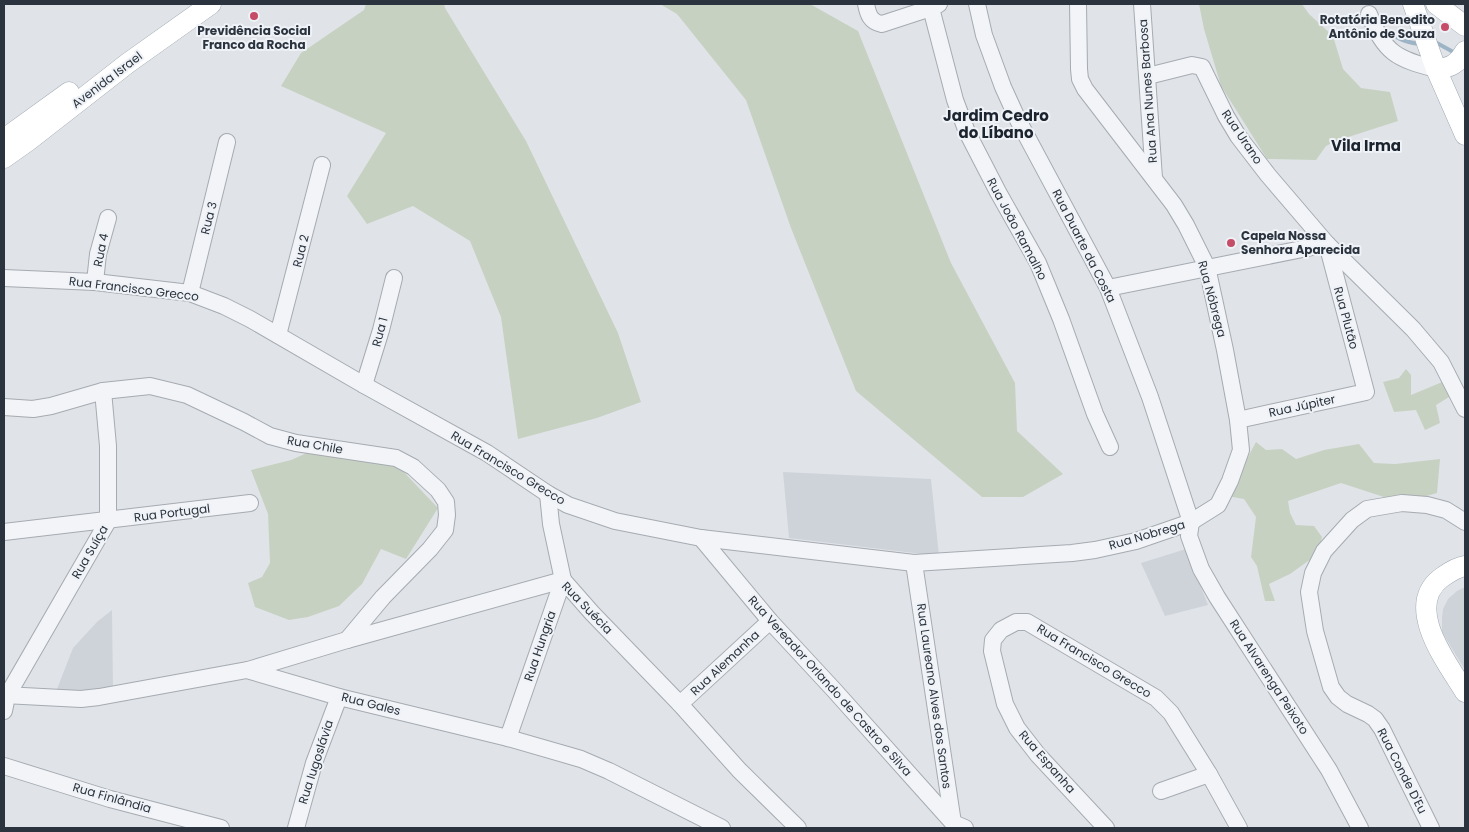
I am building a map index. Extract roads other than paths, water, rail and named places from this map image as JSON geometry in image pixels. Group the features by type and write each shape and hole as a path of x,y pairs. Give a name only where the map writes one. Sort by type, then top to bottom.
{"main road":[{"name":"Avenida Israel","path":"4,139 190,4"},
{"name":"Avenida Israel","path":"4,158 128,63 211,4"},
{"path":"1413,4 1422,31 1455,60 1465,135"},
{"path":"1422,31 1441,8 1465,26"},
{"path":"1465,566 1446,574 1436,582 1429,593 1426,607 1427,621 1432,636 1465,692"}],"street":[{"path":"866,4 868,14 872,20 882,24 935,6"},
{"name":"Rua Duarte da Costa","path":"977,4 984,36 1014,112 1108,288 1150,397 1191,522"},
{"name":"Rua Nóbrega","path":"1078,4 1080,79 1085,89 1178,211 1207,267 1238,420 1240,450 1230,481 1218,505 1191,522"},
{"name":"Rua Ana Nunes Barbosa","path":"1142,4 1154,178"},
{"name":"Rua João Ramalho","path":"935,6 955,100 967,132 1038,263 1061,319 1095,414 1110,448"},
{"path":"1369,14 1376,32 1396,56 1408,61 1455,60"},
{"name":"Rua Urano","path":"1148,76 1192,65 1202,67 1238,136 1268,175 1327,244"},
{"name":"Rua 3","path":"190,293 227,142"},
{"name":"Rua 2","path":"278,335 322,165"},
{"name":"Rua 4","path":"95,282 98,254 108,218"},
{"path":"1108,288 1327,244 1413,329 1441,362 1465,409"},
{"name":"Rua Plutão","path":"1327,244 1366,392"},
{"name":"Rua Francisco Grecco","path":"4,278 95,282 190,293 224,306 487,454 568,505 615,520 701,538 914,564 1043,555"},
{"name":"Rua 1","path":"364,386 394,278"},
{"name":"Rua Chile","path":"4,407 34,409 103,391 150,386 195,399 270,436 296,443 396,458 413,467 438,490 446,502 445,530 430,549 383,597 347,640"},
{"name":"Rua Suíça","path":"5,701 108,521 108,446 103,391"},
{"name":"Rua Júpiter","path":"1238,420 1366,392"},
{"name":"Rua Hungria","path":"508,738 562,580 551,524 548,494"},
{"name":"Rua Portugal","path":"4,532 250,503"},
{"name":"Rua Conde D'Eu","path":"1424,827 1382,729 1375,719 1347,704 1330,687 1315,631 1309,592 1313,572 1324,551 1352,520 1367,509 1402,503 1427,505 1446,510 1465,522"},
{"name":"Rua Nobrega","path":"1043,555 1072,553 1136,541 1191,522"},
{"name":"Rua Alvarenga Peixoto","path":"1191,522 1189,536 1201,569 1329,770 1360,828"},
{"name":"Rua Vereador Orlando de Castro e Silva","path":"701,538 770,621 956,827"},
{"name":"Rua Laureano Alves dos Santos","path":"914,564 956,827"},
{"name":"Rua Suécia","path":"247,670 562,580 680,704 739,770 798,828"},
{"name":"Rua Alemanha","path":"680,704 770,621"},
{"name":"Rua Espanha","path":"1027,622 1016,622 1001,630 993,640 992,650 1005,704 1017,728 1038,754 1106,828"},
{"name":"Rua Francisco Grecco","path":"1027,622 1156,698 1171,713 1209,774 1239,828"},
{"name":"Rua Gales","path":"5,701 99,697 247,670 338,696 508,738 581,759 609,771 722,828"},
{"name":"Rua Iugoslávia","path":"296,828 314,763 338,696"},
{"name":"Rua Finlândia","path":"4,766 110,799 221,828"},
{"path":"1162,791 1209,774"}],"waterway":[{"path":"1382,27 1400,39 1420,44"},
{"path":"1435,42 1457,54"}],"place":[{"name":"Previdência Social Franco da Rocha","path":"254,16"},
{"name":"Rotatória Benedito Antônio de Souza","path":"1445,27"},
{"name":"Capela Nossa Senhora Aparecida","path":"1231,243"}],"district":[{"name":"Jardim Cedro do Líbano","path":"996,124"},
{"name":"Vila Irma","path":"1366,146"}]}
